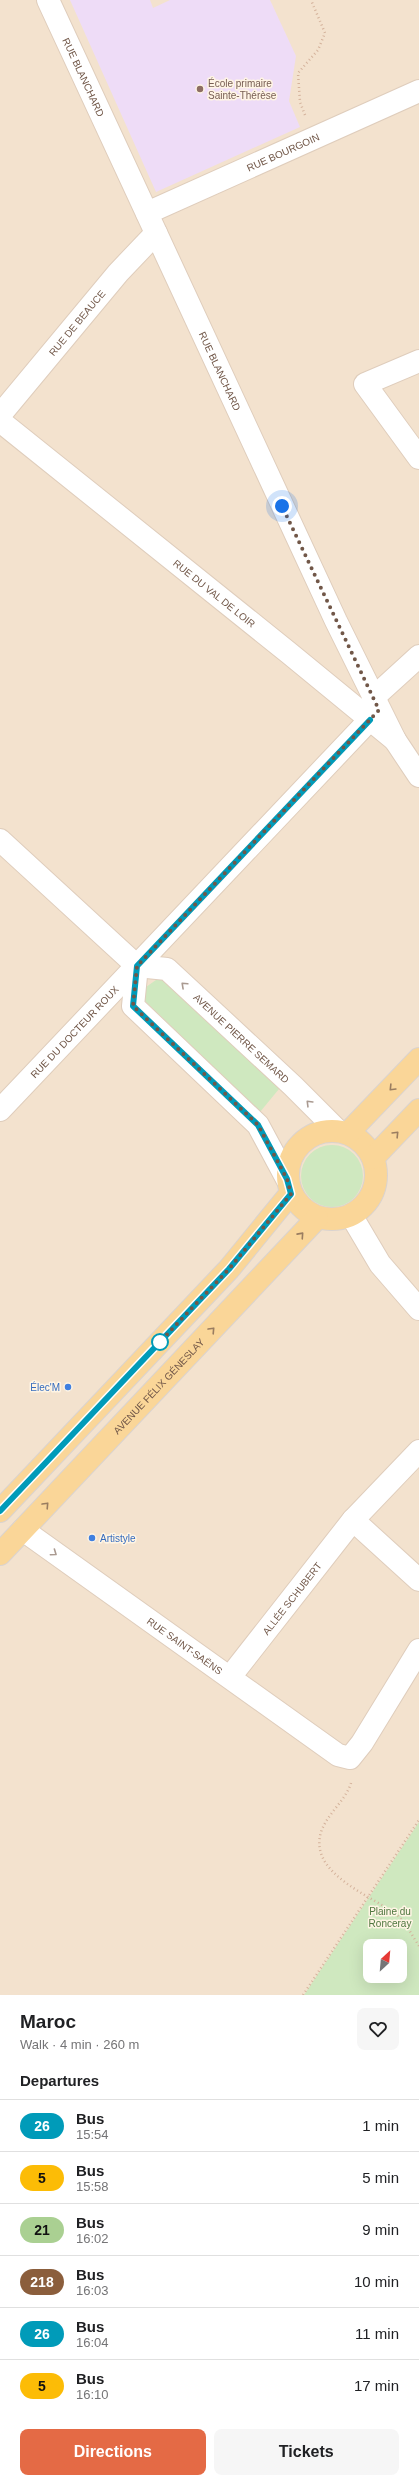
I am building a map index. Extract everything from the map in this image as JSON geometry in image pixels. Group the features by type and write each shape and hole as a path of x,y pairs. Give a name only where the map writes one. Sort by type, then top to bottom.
{"main road":[{"path":"343,1132 419,1059"},
{"path":"373,1158 419,1110"},
{"path":"324,1131 343,1132 365,1144 373,1158 376,1173 374,1190 366,1204 351,1215 336,1220 317,1218 299,1206 289,1186 288,1164 294,1150 305,1139 324,1131"},
{"path":"0,1511 229,1269 289,1186"},
{"name":"AVENUE FÉLIX GÉNESLAY","path":"0,1554 317,1218"}],"street":[{"name":"RUE BLANCHARD","path":"48,0 336,621 374,709"},
{"name":"RUE BOURGOIN","path":"146,213 419,91"},
{"name":"RUE DE BEAUCE","path":"0,415 118,274 156,233"},
{"path":"419,361 365,384 419,458"},
{"name":"RUE DU VAL DE LOIR","path":"0,420 374,709 419,776"},
{"name":"RUE DU DOCTEUR ROUX","path":"4,1098 137,966 374,709 419,656"},
{"path":"0,840 137,966 133,1006 258,1125 289,1186"},
{"name":"AVENUE PIERRE SEMARD","path":"137,966 167,969 343,1132"},
{"path":"351,1215 380,1264 419,1309"},
{"name":"ALLÉE SCHUBERT","path":"230,1677 353,1520 419,1450"},
{"path":"353,1520 419,1580"},
{"name":"RUE SAINT-SAËNS","path":"23,1530 338,1755 350,1758"},
{"path":"350,1758 362,1743 419,1650"}],"path":[{"path":"312,0 325,33 318,50 298,73 300,102 314,138"},
{"path":"350,1758 351,1784 321,1832 320,1852 333,1872 367,1898 399,1916 419,1946"},
{"path":"303,1995 419,1820"}],"shaded area":[{"path":"0,0 419,0 419,1995 0,1995"},
{"name":"École primaire Sainte-Thérèse","path":"70,0 150,0 153,8 170,0 270,0 296,56 289,101 300,127 156,192"}],"green space":[{"path":"156,980 165,980 208,1019 279,1089 260,1112 142,998 146,987"},
{"path":"332,1145 344,1148 354,1154 360,1164 363,1176 360,1188 354,1198 344,1204 332,1207 320,1204 310,1198 304,1188 301,1176 304,1164 310,1154 320,1148"},
{"name":"Plaine du Ronceray","path":"419,1822 419,1995 304,1995"}],"bus line":[{"name":"26","path":"0,1511 229,1269 291,1194 287,1179 258,1125 133,1006 137,966 370,720"}],"place":[{"name":"École primaire Sainte-Thérèse","path":"200,89"},
{"name":"Élec'M","path":"68,1387"},
{"name":"Artistyle","path":"92,1538"}],"route":[{"path":"160,1342 156,1346 229,1269 291,1194 287,1179 258,1125 133,1006 137,966 379,710 282,506"}]}
